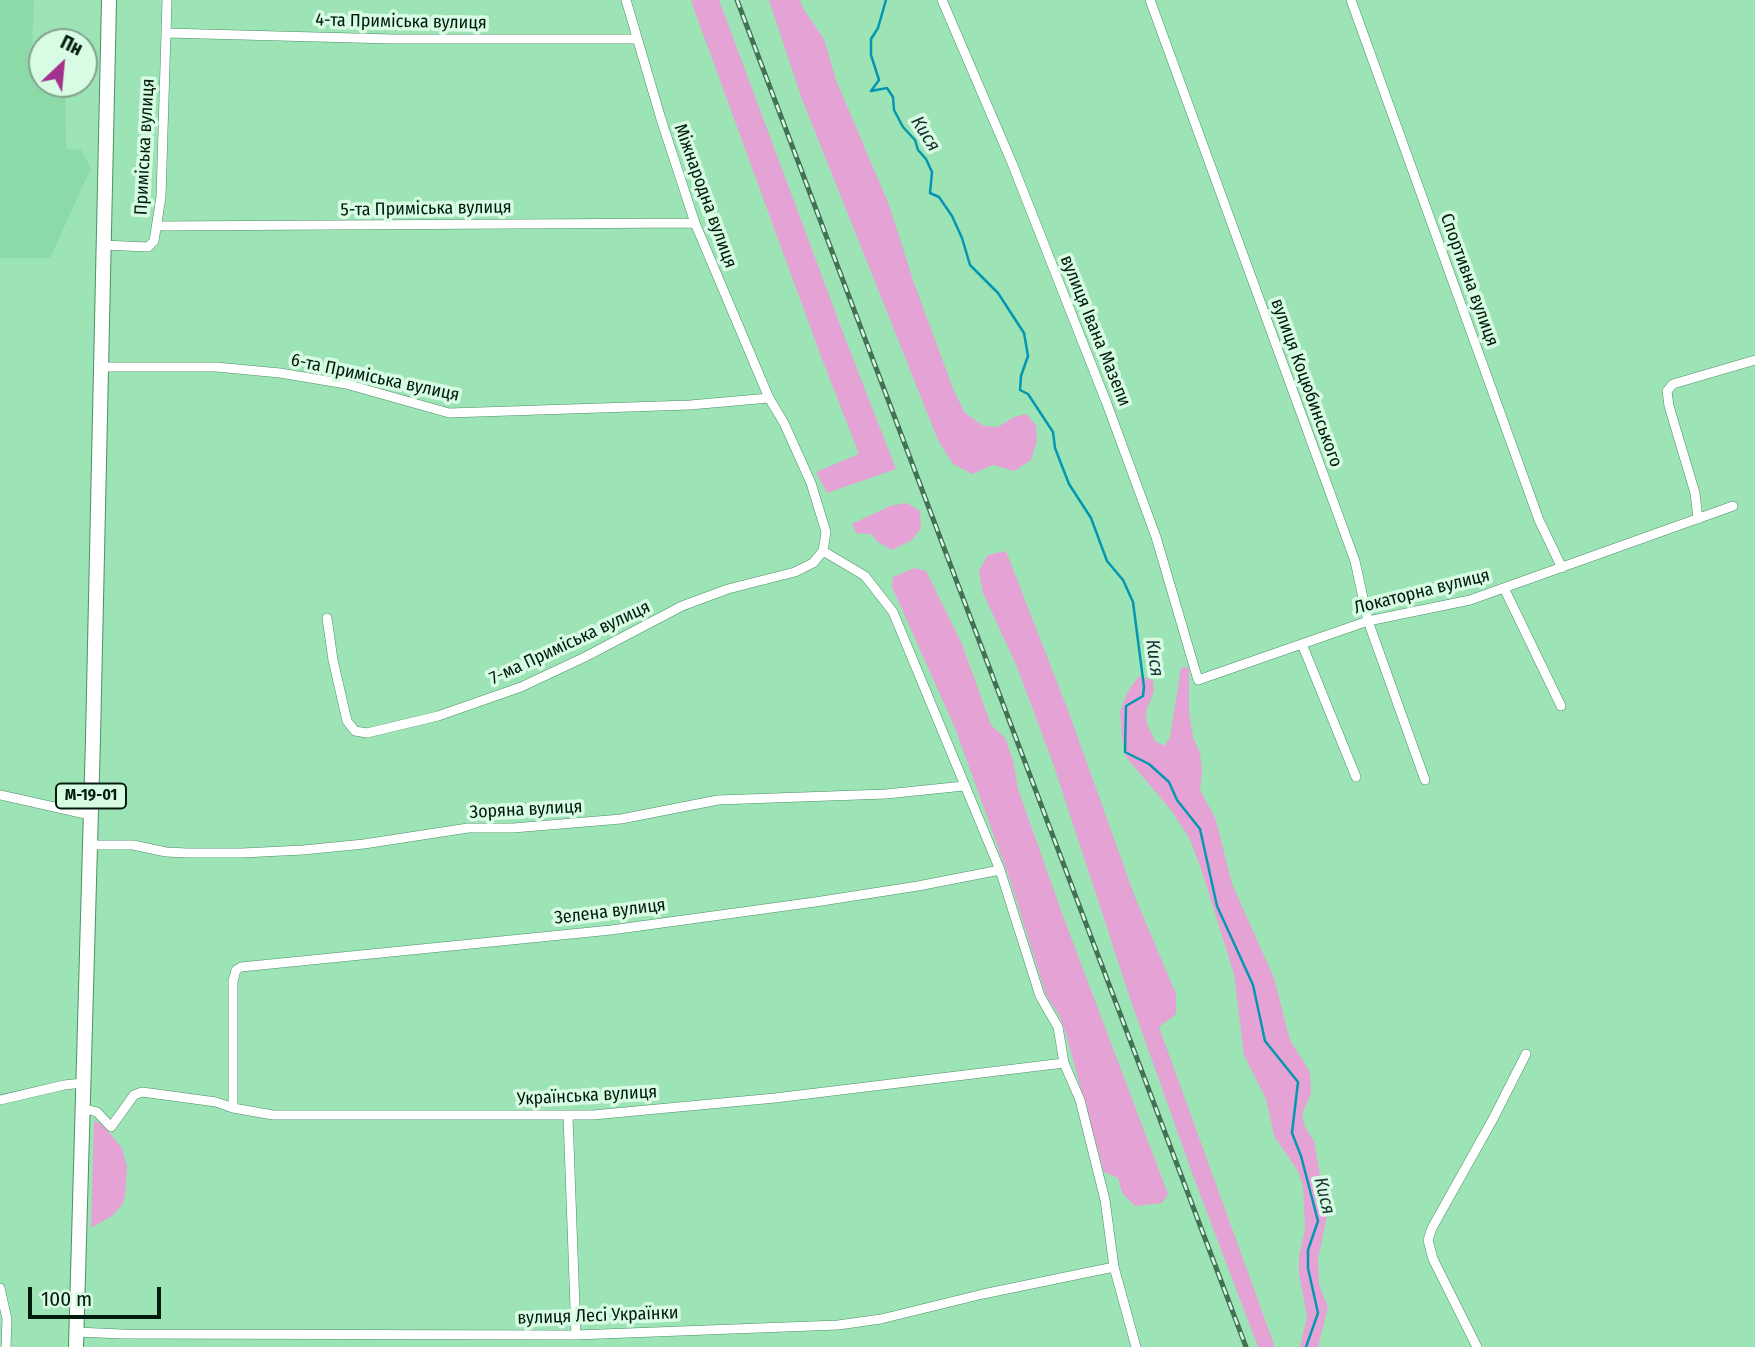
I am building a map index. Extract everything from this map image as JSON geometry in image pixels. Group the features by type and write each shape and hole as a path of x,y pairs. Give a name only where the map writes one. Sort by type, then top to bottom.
{"main road":[{"name":"М-19-01","path":"76,1339 109,0"}],"street":[{"name":"Приміська вулиця","path":"103,245 149,247 153,242 162,191 167,0"},
{"name":"Міжнародна вулиця","path":"626,0 695,223 769,398 785,423 811,483 826,532 823,551"},
{"name":"вулиця Івана Мазепи","path":"942,0 1012,163 1112,416 1156,537 1198,680"},
{"name":"вулиця Коцюбинського","path":"1150,0 1355,561 1368,621 1425,780"},
{"name":"Спортивна вулиця","path":"1350,0 1539,520 1562,568"},
{"name":"4-та Приміська вулиця","path":"166,33 405,39 637,39"},
{"name":"5-та Приміська вулиця","path":"157,226 695,223"},
{"path":"1698,519 1695,493 1667,391 1673,384 1755,360"},
{"name":"6-та Приміська вулиця","path":"101,367 216,367 291,374 366,389 449,413 690,405 769,398"},
{"name":"Локаторна вулиця","path":"1198,680 1368,621 1470,600 1733,506"},
{"path":"823,551 865,576 890,608 903,632 1000,870 1040,996 1060,1034 1064,1063 1078,1093 1108,1215 1114,1267 1136,1347"},
{"name":"7-ма Приміська вулиця","path":"327,618 331,652 346,717 355,731 367,733 438,716 521,687 682,606 728,589 795,572 813,563 823,551"},
{"path":"1504,588 1560,706"},
{"path":"1302,644 1356,777"},
{"name":"Зоряна вулиця","path":"90,845 133,845 164,852 187,853 303,850 365,844 468,828 530,827 621,819 718,800 878,795 964,786"},
{"path":"0,795 90,815"},
{"name":"Зелена вулиця","path":"233,1108 233,984 236,970 244,966 611,930 815,902 1000,870"},
{"path":"1478,1347 1433,1259 1428,1240 1526,1054"},
{"name":"Українська вулиця","path":"82,1108 97,1112 111,1127 134,1096 142,1092 216,1102 273,1115 568,1116 775,1098 1064,1063"},
{"path":"0,1100 83,1083"},
{"path":"568,1116 576,1335"},
{"name":"вулиця Лесі Українки","path":"76,1339 122,1334 576,1335 859,1322 1114,1267"},
{"path":"0,1288 7,1319 6,1347"}],"shaded area":[{"path":"0,0 34,0 33,28 28,28 28,98 65,98 66,149 81,150 91,168 50,258 0,258"},
{"path":"719,0 896,469 827,493 816,472 859,454 691,1"},
{"path":"769,0 800,0 824,39 836,80 889,205 914,283 954,391 965,413 984,426 998,427 1014,417 1026,414 1036,425 1037,441 1031,460 1014,471 993,465 972,474 953,464 938,440 802,99"},
{"path":"907,503 920,511 921,528 912,540 892,550 878,542 871,534 856,533 852,524 890,506"},
{"path":"1006,551 1069,713 1135,897 1176,994 1176,1014 1159,1027 1275,1347 1258,1347 1132,1004 1054,766 1017,667 983,593 979,571 988,555"},
{"path":"915,568 926,571 962,644 991,725 1005,738 1013,760 1018,789 1063,916 1168,1194 1162,1203 1135,1206 1122,1193 1118,1178 1104,1172 1065,1031 1059,1015 1046,995 1011,883 955,728 892,587 893,577"},
{"path":"1181,667 1189,668 1189,711 1193,737 1200,753 1200,790 1216,820 1232,884 1274,978 1290,1040 1310,1072 1311,1093 1302,1115 1305,1127 1314,1141 1329,1207 1318,1259 1319,1285 1328,1307 1318,1347 1300,1347 1307,1316 1299,1274 1299,1257 1305,1229 1303,1186 1298,1171 1274,1136 1266,1099 1244,1055 1234,974 1202,872 1190,839 1171,810 1126,757 1122,738 1120,711 1128,691 1139,676 1153,680 1154,691 1146,711 1147,724 1155,741 1164,746 1170,738"},
{"path":"94,1121 102,1124 122,1148 127,1166 122,1205 112,1216 91,1228"}],"waterway":[{"name":"Кися","path":"886,0 878,28 871,39 871,55 879,80 871,91 887,88 893,97 894,110 903,127 915,140 932,172 930,193 939,197 952,216 970,265 998,293 1024,333 1028,356 1021,376 1020,390 1028,394 1053,432 1055,448 1069,484 1091,518 1107,561 1123,580 1133,602 1144,687 1143,696 1126,706 1125,752 1149,764 1169,782 1177,800 1200,829 1217,906 1253,985 1265,1041 1298,1082 1292,1133 1301,1156 1318,1221 1308,1250 1308,1268 1318,1313 1306,1347"}],"railway":[{"path":"737,0 1246,1347"}]}
